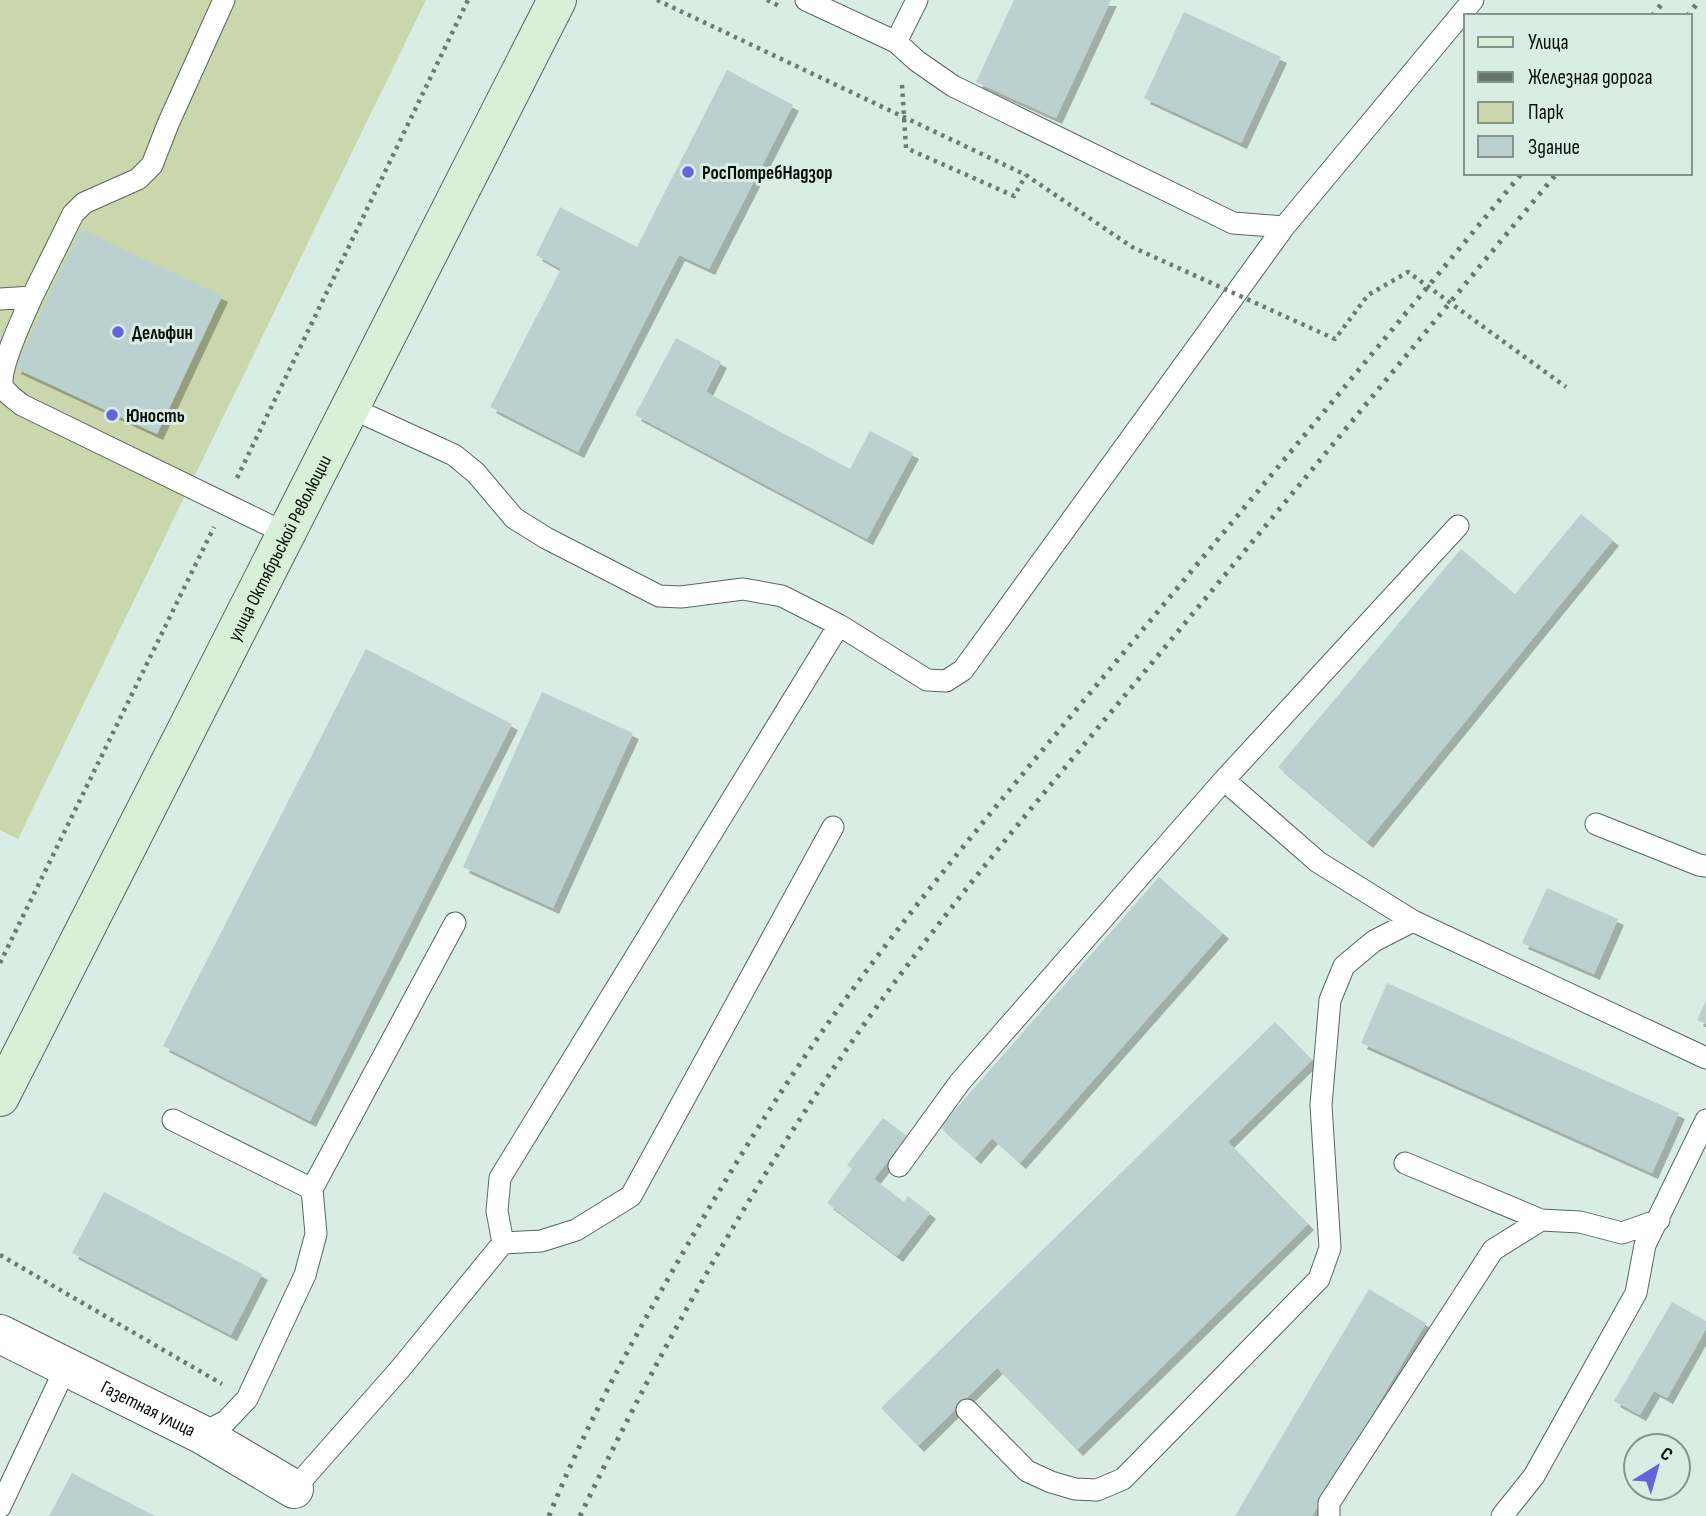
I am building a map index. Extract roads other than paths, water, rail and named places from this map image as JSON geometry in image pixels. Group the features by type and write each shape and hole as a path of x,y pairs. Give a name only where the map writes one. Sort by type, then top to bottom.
{"street":[{"name":"улица Октябрьской Революции","path":"0,1097 557,0"},
{"name":"Газетная улица","path":"0,1334 201,1434 294,1489"}],"lane":[{"path":"224,0 152,165 138,179 84,203 73,214 3,359 2,385 9,395 22,405 288,534"},
{"path":"806,0 896,42 917,61 953,86 1233,223 1284,227"},
{"path":"896,42 917,0"},
{"path":"351,408 454,455 476,473 514,518 546,538 659,596 681,597 743,589 782,596 839,625 926,680 946,681 963,670 1284,227 1473,0"},
{"path":"0,299 32,297"},
{"path":"900,1166 960,1083 1224,780 1458,526"},
{"path":"503,1243 497,1211 500,1178 839,625"},
{"path":"1224,780 1318,862 1413,920 1706,1058"},
{"path":"1595,824 1706,866"},
{"path":"294,1489 400,1369 503,1243 541,1241 576,1230 631,1196 833,827"},
{"path":"967,1410 1027,1471 1075,1489 1097,1490 1123,1479 1320,1279 1330,1248 1321,1105 1330,1000 1344,967 1374,941 1413,920"},
{"path":"201,1434 226,1421 247,1399 305,1275 316,1234 312,1189 455,923"},
{"path":"173,1120 312,1189"},
{"path":"1502,1516 1534,1476 1636,1293 1645,1245 1706,1120"},
{"path":"1405,1163 1541,1220 1580,1222 1622,1233 1659,1220"},
{"path":"1329,1516 1329,1503 1493,1250 1541,1220"},
{"path":"0,1507 66,1367"}],"railway":[{"path":"1654,14 1665,0"},
{"path":"1689,14 1700,0"},
{"path":"549,1516 605,1395 687,1246 779,1095 853,989 995,808 1520,175"},
{"path":"580,1516 637,1401 729,1234 796,1125 867,1020 1021,821 1555,175"}],"place":[{"name":"РосПотребНадзор","path":"688,172"},
{"name":"Дельфин","path":"118,332"},
{"name":"Юность","path":"112,415"}]}
